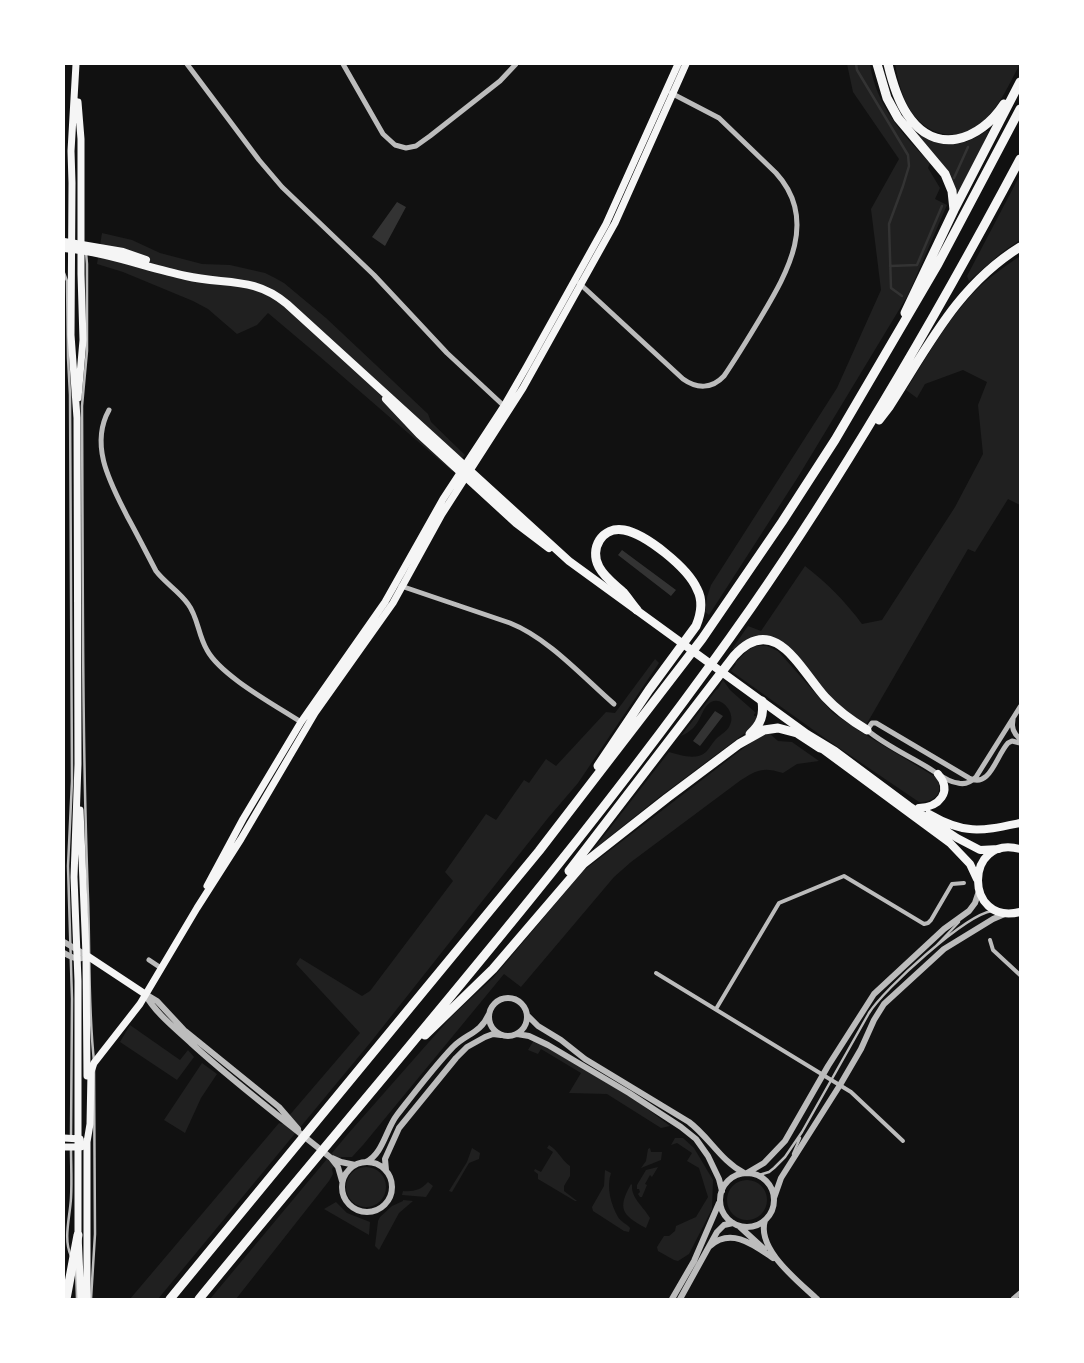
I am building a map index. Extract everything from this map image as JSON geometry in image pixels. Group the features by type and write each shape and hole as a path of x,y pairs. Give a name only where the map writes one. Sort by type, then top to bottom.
{"highway":[{"path":"877,64 891,107 907,130 945,174 952,191 954,210"},
{"path":"888,64 894,89 907,115 928,135 949,140 958,140 973,134 992,120 1005,103 1020,76"},
{"path":"898,331 914,292 954,210 1020,82"},
{"path":"170,1299 540,851 675,675 752,568 835,440 916,303 1020,109"},
{"path":"199,1299 561,860 659,734 774,575 862,438 926,333 1020,158"},
{"path":"862,438 889,408 958,301 988,270 1020,247"},
{"path":"540,851 562,813 600,763 649,690 696,626 699,616 701,604 698,589 678,564 640,537 626,530 613,530 599,539 596,545 596,561 602,573 623,593 637,610"},
{"path":"540,913 566,874 734,656 746,644 764,638 780,644 830,703 867,730"},
{"path":"398,1059 483,980 573,874 590,858 739,744 758,726 763,713 762,701"},
{"path":"739,744 764,730 778,728 798,733 820,748"},
{"path":"66,1299 78,1235"}],"main road":[{"path":"76,64 71,141 68,245 72,269 72,350 76,418 78,764 88,956 87,1142 89,1299"},
{"path":"465,471 523,388 622,209 669,92 678,64"},
{"path":"197,908 219,862 301,722 399,586 504,406 614,209 669,92 686,64"},
{"path":"76,81 81,139 83,248 81,314 83,340 76,418"},
{"path":"68,245 129,254 175,273 195,278 238,282 268,291 287,304 353,365 420,434 465,471 516,523 540,542 939,827 976,849 984,851 1018,847"},
{"path":"70,1147 83,1146 87,1142 90,1124 91,1072 94,1062 118,1034 145,994 237,846 315,712 389,609 399,586"},
{"path":"807,734 820,748 950,843 968,861 977,879 979,891 986,903 998,911 1007,913 1020,912"},
{"path":"78,764 74,862 74,958 78,1046 70,1147 78,1235 79,1299"},
{"path":"919,808 932,806 941,799 944,788 938,774"},
{"path":"898,797 945,823 964,830 982,830 1020,823"},
{"path":"977,879 979,869 984,861 990,854 999,849"},
{"path":"88,956 145,994"},
{"path":"71,1138 87,1142"}],"street":[{"path":"187,64 248,146 282,187 374,275 447,353 504,406"},
{"path":"343,64 383,134 395,145 406,148 416,146 430,136 500,81 516,64"},
{"path":"575,280 683,379 701,387 716,383 724,376 785,276 793,254 797,224 793,203 784,183 719,118 669,92"},
{"path":"109,410 102,425 101,437 105,470 156,571 189,604 202,640 213,660 231,676 301,722"},
{"path":"399,586 510,622 526,630 542,640 614,704"},
{"path":"1020,707 980,772 973,780 959,784 938,774 877,738 867,730 872,724 876,723 973,780 980,781 985,779 1008,743 1014,740 1020,743"},
{"path":"1014,718 1012,728 1020,739"},
{"path":"716,1009 779,903 844,876 924,924 931,920 952,884 964,883"},
{"path":"672,1299 694,1261 714,1217 722,1192 730,1179 760,1166 780,1146 798,1120 823,1074 866,1004 878,989 944,930 965,914 973,905 979,891"},
{"path":"680,1299 719,1229 728,1224 754,1226 765,1220 772,1212 774,1198 785,1173 840,1085 861,1049 874,1020 888,1000 944,949 988,922 1007,913"},
{"path":"990,940 992,950 1020,975"},
{"path":"64,942 88,956"},
{"path":"64,953 74,958 88,956"},
{"path":"149,960 161,968"},
{"path":"656,973 851,1092 903,1141"},
{"path":"145,994 157,1001 191,1036 278,1107 309,1140 331,1158 338,1167 342,1181 342,1194 349,1206 358,1212 374,1212 386,1204 391,1194 391,1181 386,1170 385,1157 399,1128 456,1058 468,1047 493,1034 529,1036 544,1043 681,1127 696,1140 708,1156 719,1178 722,1192"},
{"path":"501,1035 492,1026 491,1008 497,1002 509,998 520,1002 526,1009 526,1025 517,1034"},
{"path":"342,1181 348,1170 376,1155 396,1115 456,1045 483,1026 490,1014"},
{"path":"527,1015 538,1026 561,1040 585,1059 689,1122 703,1134 730,1165 746,1173 759,1175 770,1185 774,1198"},
{"path":"331,1158 355,1165"},
{"path":"366,1162 375,1163 386,1170"},
{"path":"720,1199 722,1211 773,1258"},
{"path":"765,1220 766,1242 784,1266 817,1299"},
{"path":"708,1249 719,1240 734,1237 759,1249 784,1266"},
{"path":"1013,1299 1020,1293"}],"lane":[{"path":"83,248 87,264 87,346 82,406 84,772 88,956 94,1062 95,1234 89,1299"},
{"path":"67,292 72,269"},
{"path":"64,273 67,281 71,434 72,781 68,872 74,947"},
{"path":"925,956 972,920 985,912 998,911"},
{"path":"759,1175 765,1174 774,1168 785,1157 802,1132 876,1003 965,914"},
{"path":"785,1173 802,1132"},
{"path":"70,1147 71,1196 67,1244 76,1271 79,1299"}],"shaded area":[{"path":"847,64 870,64 873,79 884,106 900,130 930,163 928,168 940,188 935,199 947,205 908,295 798,477 709,615 705,612 711,585 837,388 881,290 871,209 899,159 853,92"},
{"path":"895,64 1020,64 1002,98 991,113 977,126 953,135 933,130 923,125 915,117 904,97"},
{"path":"914,131 923,137 941,144 959,144 989,131 960,193 957,193 954,184 939,160"},
{"path":"1020,175 1020,240 1001,253 969,281 967,276"},
{"path":"397,202 406,207 385,246 372,237"},
{"path":"102,233 132,240 160,253 202,264 230,265 265,273 284,283 326,318 428,414 431,422 465,455 452,471 268,313 257,325 237,334 208,309 193,301 123,272 97,264"},
{"path":"1020,256 1020,505 1008,499 975,552 968,549 866,725 846,712 833,700 799,658 776,638 763,635 750,638 735,649 732,649 748,626 761,631 805,566 835,593 862,624 882,620 955,507 983,454 978,405 987,382 963,370 925,384 917,398 906,390 958,310 985,282"},
{"path":"622,550 676,590 671,596 618,555"},
{"path":"756,646 767,646 778,651 833,713 937,778 939,788 936,796 929,801 919,802 731,671 735,663 748,650"},
{"path":"655,659 659,663 578,783 548,818 370,1043 158,1299 130,1299 279,1123 282,1124 360,1033 296,964 300,958 362,996 370,991 453,881 445,872 486,814 496,820 524,780 529,783 546,759 556,766 606,712 615,713"},
{"path":"723,680 730,690 756,713 754,716 759,716 749,730 658,798 593,850 669,752 693,757 702,755 729,728 731,714 729,710 723,703 715,701 707,705 693,728 681,736"},
{"path":"715,711 723,716 700,746 693,741"},
{"path":"769,733 778,741 792,742 819,761 797,764 783,773 761,770 741,780 631,862 614,877 521,987 504,974 363,1145 352,1157 341,1157 332,1169 333,1174 329,1181 236,1299 210,1299 347,1135 451,1017 493,978 583,871 754,740"},
{"path":"130,1025 180,1060 188,1050 194,1057 177,1080 120,1042"},
{"path":"534,1040 633,1098 670,1126 661,1128 607,1094 569,1093 581,1073 541,1049 538,1054 528,1050"},
{"path":"202,1063 217,1074 201,1098 185,1133 164,1120"},
{"path":"675,1138 683,1138 694,1148 713,1180 712,1209 689,1254 678,1261 658,1251 657,1247 664,1236 669,1236 675,1231 676,1226 696,1217 708,1197 699,1168 687,1161 692,1153 677,1143 671,1145"},
{"path":"549,1145 570,1166 570,1176 564,1186 564,1191 577,1201 538,1179 538,1174 534,1171 535,1169 541,1172 553,1152 547,1148"},
{"path":"472,1148 480,1153 479,1159 469,1163 452,1192 449,1191 467,1162"},
{"path":"650,1148 651,1152 662,1152 661,1160 641,1168 646,1161 648,1149"},
{"path":"366,1167 380,1173 386,1187 380,1201 366,1207 352,1201 346,1187 352,1173"},
{"path":"658,1167 652,1177 650,1175 645,1184 647,1185 642,1197 640,1197 637,1185 646,1170"},
{"path":"605,1170 611,1173 609,1190 613,1207 619,1219 630,1228 629,1232 624,1231 593,1211 592,1207 604,1186"},
{"path":"751,1180 758,1183 764,1189 767,1200 766,1208 758,1217 751,1220 743,1220 736,1217 728,1208 727,1196 730,1189 739,1181"},
{"path":"428,1182 433,1186 426,1197 402,1195 403,1191 417,1190"},
{"path":"631,1184 635,1198 650,1218 646,1228 627,1215 624,1210 624,1200"},
{"path":"403,1200 413,1201 399,1213 379,1250 375,1246 378,1221 392,1206"},
{"path":"336,1202 347,1213 370,1222 369,1235 324,1209"}],"waterway":[{"path":"856,64 857,70 908,155 909,166 889,224 891,288 902,296"},
{"path":"954,178 968,147"},
{"path":"890,266 917,265 942,206"}]}
